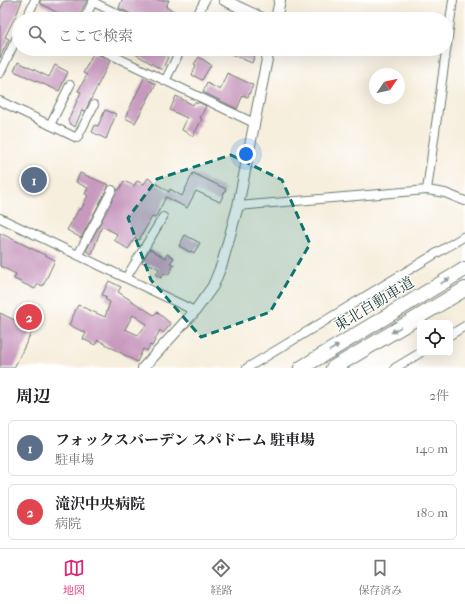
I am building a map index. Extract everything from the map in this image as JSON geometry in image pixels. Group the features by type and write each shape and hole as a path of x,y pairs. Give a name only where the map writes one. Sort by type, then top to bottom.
{"highway":[{"name":"東北自動車道","path":"300,368 465,269"},
{"path":"333,368 465,288"}],"street":[{"path":"31,12 35,0"},
{"path":"199,12 205,0"},
{"path":"224,0 249,12"},
{"path":"277,12 280,0"},
{"path":"451,12 453,0"},
{"path":"88,12 93,1 114,12"},
{"path":"0,73 12,48"},
{"path":"113,56 254,123"},
{"path":"165,81 178,56"},
{"path":"143,368 195,311 213,286 222,264 238,206 268,56"},
{"path":"427,190 445,56"},
{"path":"50,125 70,85"},
{"path":"0,101 77,138 94,105"},
{"path":"78,255 112,190"},
{"path":"238,206 427,190 445,193 465,201"},
{"path":"126,278 162,217"},
{"path":"0,218 195,311"},
{"path":"247,368 465,236"},
{"path":"453,333 465,326"},
{"path":"395,368 417,355"}],"highlighted area":[{"path":"231,155 282,180 310,244 270,312 201,337 151,280 128,218 157,179"}],"building":[{"path":"5,0 22,0 17,12 12,12 12,23 5,37 9,39 0,58 0,10"},
{"path":"40,0 87,0 81,12 56,12 40,3"},
{"path":"122,0 169,0 166,7 175,12 127,12 119,8"},
{"path":"92,56 101,56 110,61 85,111 82,110 75,127 68,121 81,92 78,91 87,75 83,73"},
{"path":"139,56 169,56 162,70"},
{"path":"236,56 255,56 252,63"},
{"path":"199,57 211,65 202,80 192,75 196,65 194,64"},
{"path":"18,62 49,77 55,65 68,72 59,91 14,71"},
{"path":"227,73 253,85 248,97 243,95 237,109 203,92 207,83 220,90"},
{"path":"144,78 156,84 135,123 125,118"},
{"path":"176,96 193,105 195,102 197,104 198,102 206,106 200,118 202,119 193,136 182,130 187,118 170,110"},
{"path":"105,110 116,114 106,139 92,132 95,125 98,126"},
{"path":"80,173 109,185 81,238 67,230 79,209 81,210 88,195 85,194 88,188 76,182"},
{"path":"193,173 226,189 220,202 196,191 187,208 166,197 155,218 152,217 139,240 135,238 128,249 114,240 117,234 102,226 92,254 86,251 117,189 119,190 124,181 134,186 137,181 144,184 148,178 169,192 170,189 182,196"},
{"path":"0,233 55,260 43,286 38,284 35,289 14,279 16,274 0,266"},
{"path":"185,235 200,243 194,253 179,246"},
{"path":"150,249 165,258 167,254 174,258 170,263 174,265 168,275 164,273 161,278 156,275 159,269 142,262"},
{"path":"109,281 121,287 118,292 154,315 157,312 171,324 163,333 160,330 152,346 150,345 147,351 143,349 137,362 98,340 95,345 83,339 86,333 69,325 78,305 105,317 110,302 105,299 107,297 102,295","holes":["133,315 147,324 138,335 125,329"]},
{"path":"0,313 33,329 14,368 0,368"}],"place":[{"name":"フォックスバーデン スパドーム 駐車場","path":"34,180"},
{"name":"滝沢中央病院","path":"29,317"}]}
